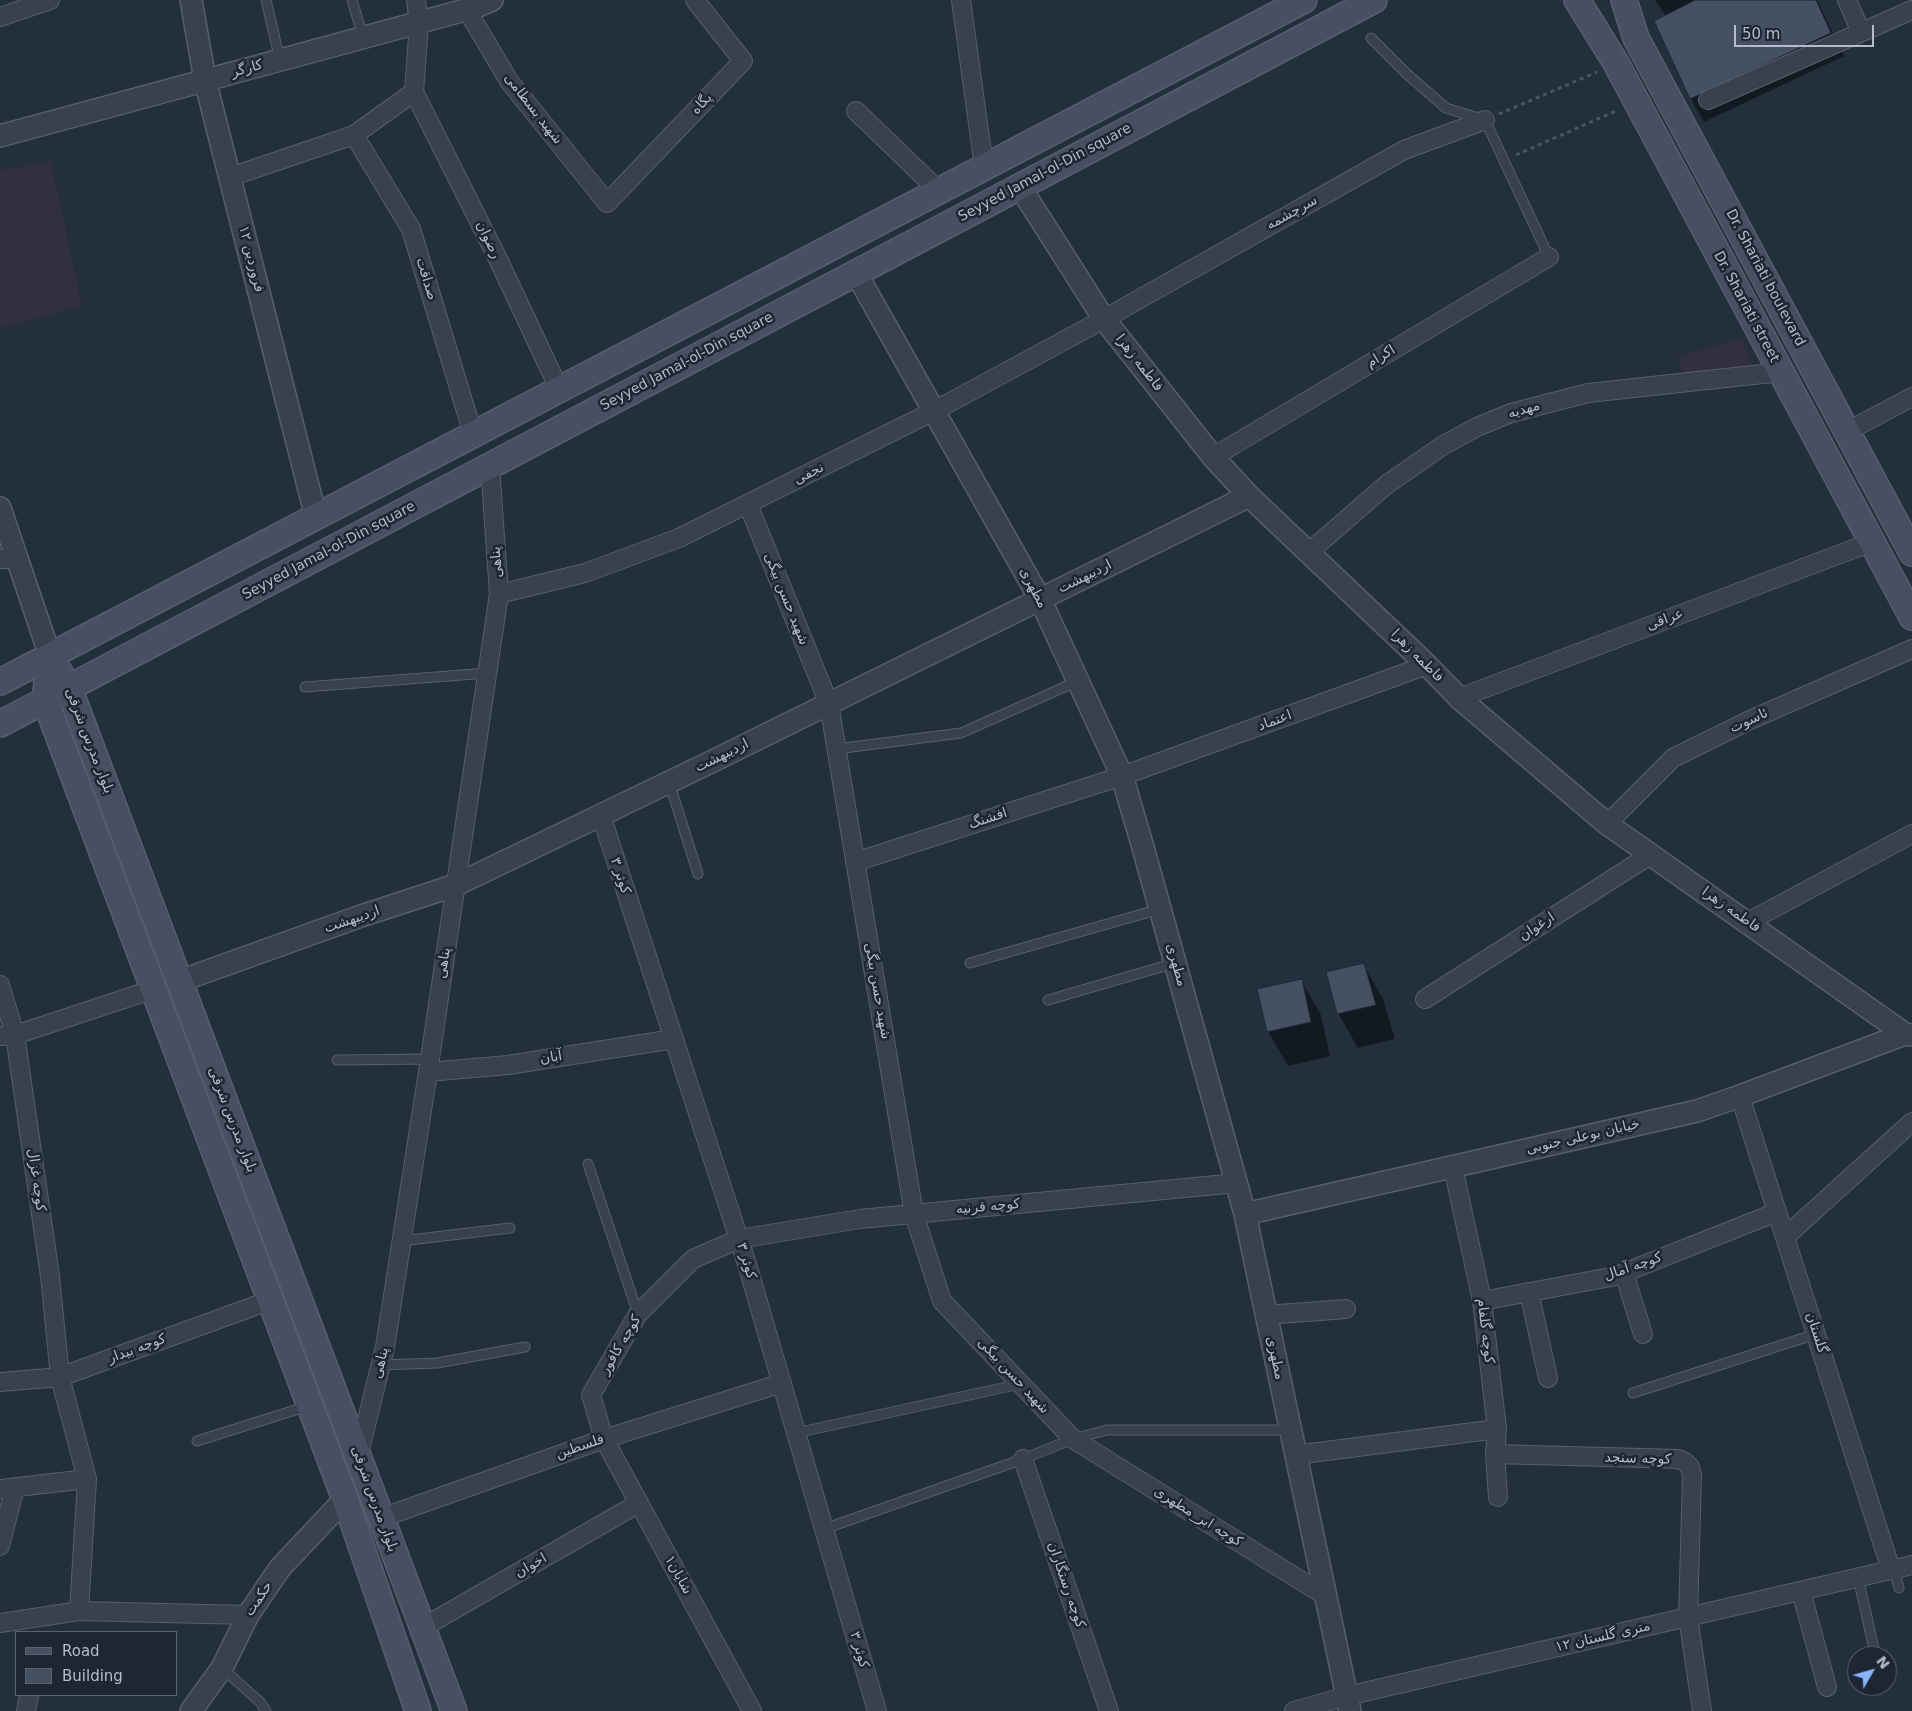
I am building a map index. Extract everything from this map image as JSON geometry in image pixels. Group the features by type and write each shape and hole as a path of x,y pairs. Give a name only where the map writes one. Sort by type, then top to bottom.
{"main road":[{"path":"0,682 1304,0"},
{"name":"Seyyed Jamal-ol-Din square","path":"0,724 1374,0"},
{"name":"Dr. Shariati street","path":"1577,0 1616,63 1912,616"},
{"name":"Dr. Shariati boulevard","path":"1624,0 1636,38 1848,431 1912,554"},
{"path":"647,343 662,375"},
{"name":"بلوار مدرس شرقی","path":"50,656 69,688 454,1711"},
{"name":"بلوار مدرس شرقی","path":"50,656 45,700 345,1499 418,1711"},
{"path":"154,990 180,981"}],"street":[{"path":"0,16 50,0"},
{"name":"۱۲ فروردین","path":"190,0 205,80 316,516"},
{"path":"230,177 354,135 414,92 420,22 416,0"},
{"name":"کارگر","path":"0,136 467,10 492,0"},
{"name":"پگاه","path":"607,203 743,62 695,0"},
{"path":"961,0 984,167"},
{"path":"1847,0 1861,32"},
{"name":"شهید بسطامی","path":"467,10 509,81 607,203"},
{"path":"1708,100 1912,10"},
{"name":"رضوان","path":"414,92 497,257 559,389"},
{"path":"856,111 938,191"},
{"name":"سرچشمه","path":"1104,319 1404,150 1486,120"},
{"name":"صداقت","path":"354,135 411,229 473,434"},
{"name":"فاطمه زهرا","path":"1020,186 1104,319 1213,457 1249,496 1427,665 1458,698 1607,824 1910,1038"},
{"name":"اکرام","path":"1213,457 1550,257"},
{"name":"مطهری","path":"856,273 1040,599 1122,776 1161,909 1245,1214 1348,1704"},
{"name":"نجفی","path":"499,594 585,573 679,538 934,411 1104,319"},
{"name":"مهدیه","path":"1309,552 1386,485 1442,446 1477,427 1511,413 1588,393 1781,372"},
{"path":"1848,431 1912,397"},
{"name":"پناهی","path":"358,1457 380,1365 402,1241 499,594 490,466"},
{"name":"اردیبهشت","path":"180,981 361,916 456,885 1249,496"},
{"name":"شهید حسن بیگی","path":"748,504 828,704 914,1214 942,1301 1073,1439"},
{"path":"0,508 9,559 50,656"},
{"name":"عراقی","path":"1458,698 1872,542"},
{"name":"ئاسوت","path":"1607,824 1672,758 1750,720 1912,649"},
{"name":"اعتماد","path":"1122,776 1427,665"},
{"name":"افشنگ","path":"855,862 1122,776"},
{"name":"کوثر ۳","path":"601,815 739,1239 877,1711"},
{"path":"1748,922 1912,834"},
{"name":"ارغوان","path":"1425,999 1650,855"},
{"name":"کوچه غزال","path":"0,985 50,1276 60,1377 87,1479 79,1610"},
{"path":"8,1036 154,990"},
{"name":"خیابان بوعلی جنوبی","path":"1245,1214 1697,1111 1910,1038"},
{"name":"آبان","path":"429,1065 508,1065 674,1039"},
{"name":"گلستان","path":"1740,1096 1893,1569"},
{"path":"1785,1237 1912,1122"},
{"name":"کوچه گلفام","path":"1453,1167 1482,1301 1496,1429 1495,1454 1498,1497"},
{"name":"کوچه قرنیه","path":"739,1239 860,1219 1237,1184"},
{"name":"کوچه آمال","path":"1482,1301 1616,1276 1777,1212"},
{"name":"کوچه کافور","path":"604,1439 591,1395 638,1314 693,1259 739,1239"},
{"path":"1624,1273 1643,1334"},
{"path":"1528,1292 1548,1378"},
{"name":"کوچه بیدار","path":"0,1382 60,1377 271,1300"},
{"path":"1266,1315 1346,1308"},
{"name":"فلسطین","path":"381,1518 604,1439 782,1384"},
{"path":"1295,1455 1496,1429"},
{"name":"شایان۱","path":"604,1439 752,1711"},
{"name":"کوچه ابر_مطهری","path":"1073,1439 1324,1595"},
{"name":"کوچه سنجد","path":"1495,1454 1678,1459 1686,1462 1690,1467 1692,1476 1688,1617"},
{"name":"کوچه رستگاران","path":"1023,1459 1109,1711"},
{"path":"0,1546 7,1488 87,1479"},
{"name":"حکمت","path":"191,1711 222,1668 248,1615 280,1568 345,1499"},
{"name":"اخوان","path":"422,1628 639,1504"},
{"name":"۱۲ متری گلستان","path":"1294,1711 1348,1704 1688,1617 1912,1565"},
{"path":"1801,1591 1827,1687"},
{"path":"0,1623 41,1624 79,1610 248,1615"},
{"path":"1688,1617 1702,1711"},
{"path":"26,1711 29,1696"}],"lane":[{"path":"266,0 280,60"},
{"path":"352,0 363,38"},
{"path":"1371,38 1407,74 1446,108 1486,120 1550,257"},
{"path":"305,687 488,673"},
{"path":"836,748 961,733 1078,682"},
{"path":"669,782 698,874"},
{"path":"970,963 1161,909"},
{"path":"1048,1000 1176,963"},
{"path":"336,1060 429,1065"},
{"path":"588,1164 638,1314"},
{"path":"402,1241 510,1228"},
{"path":"1633,1393 1816,1334"},
{"path":"380,1365 437,1363 525,1347"},
{"path":"796,1433 1020,1384"},
{"path":"197,1441 310,1405"},
{"path":"824,1529 1023,1459 1073,1439 1107,1430 1290,1430"},
{"path":"1893,1569 1900,1588"},
{"path":"1858,1577 1873,1646"},
{"path":"222,1668 260,1702 266,1711"}],"path":[{"path":"1486,120 1616,63"},
{"path":"1504,160 1636,102"}],"shaded area":[{"path":"51,162 82,306 0,328 0,170"},
{"path":"1742,338 1752,368 1687,388 1678,357"}],"building":[{"path":"1695,0 1816,0 1831,33 1690,99 1654,21"},
{"path":"1364,963 1376,1005 1337,1014 1326,972"},
{"path":"1302,979 1311,1022 1267,1032 1257,989"}]}
